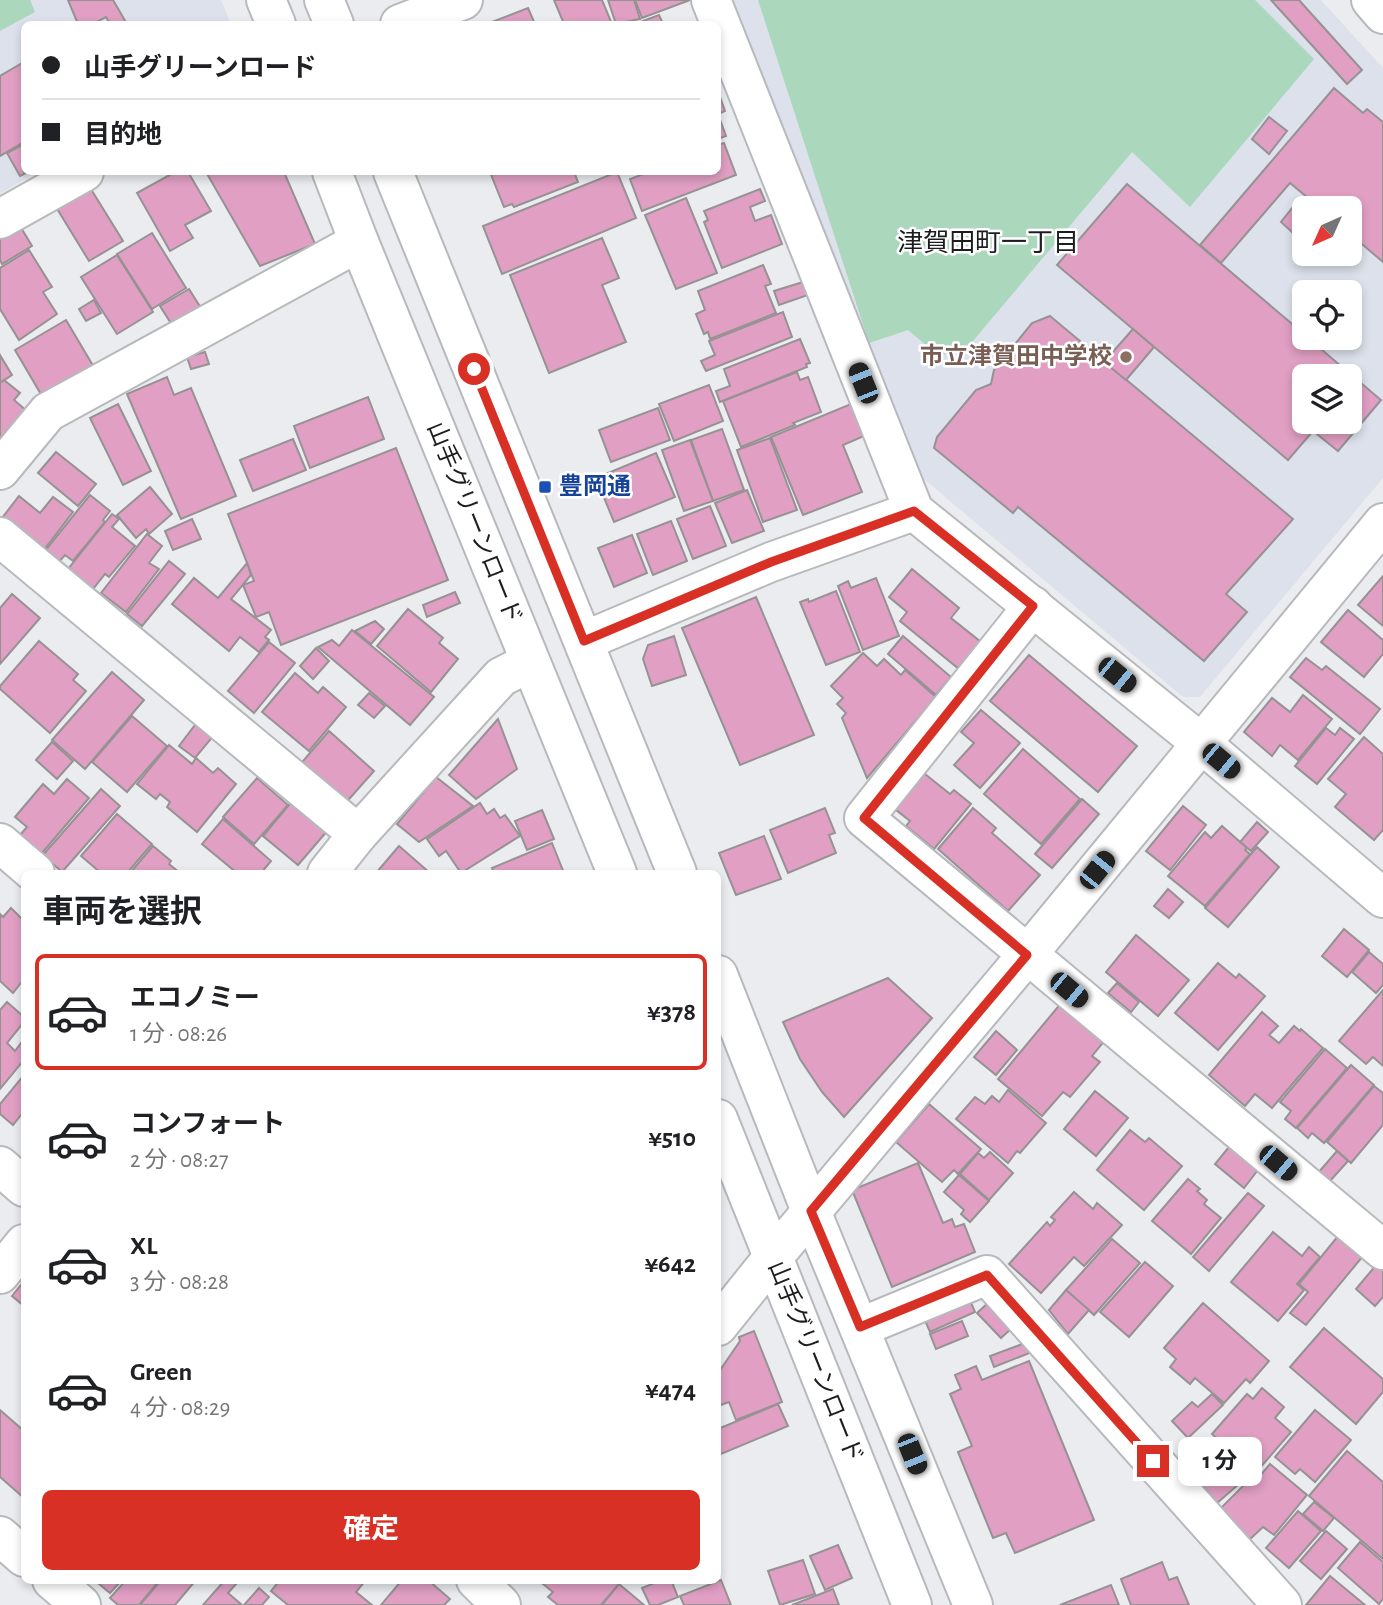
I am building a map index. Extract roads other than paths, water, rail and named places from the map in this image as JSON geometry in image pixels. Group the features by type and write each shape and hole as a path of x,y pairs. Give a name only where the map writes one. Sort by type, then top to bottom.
{"street":[{"path":"266,0 275,21"},
{"path":"324,0 333,21"},
{"path":"408,21 463,0"},
{"path":"711,0 719,21"},
{"path":"1371,0 1383,14"},
{"path":"721,25 914,511 1201,743 1383,898"},
{"path":"0,219 79,175"},
{"name":"山手グリーンロード","path":"333,175 616,870"},
{"path":"394,175 676,870"},
{"path":"0,470 48,412 359,242"},
{"path":"584,641 771,562 914,511"},
{"path":"721,1322 1383,523"},
{"path":"0,537 358,834"},
{"path":"1033,606 864,818 1383,1250"},
{"path":"329,870 358,834 501,677 530,662"},
{"path":"0,843 32,870"},
{"path":"721,983 811,1211 974,1605"},
{"name":"山手グリーンロード","path":"721,1126 912,1605"},
{"path":"0,1166 21,1184"},
{"path":"0,1274 21,1248"},
{"path":"860,1327 987,1275 1282,1605"},
{"path":"0,1536 21,1554"},
{"path":"57,1584 81,1605"}],"place":[{"name":"市立津賀田中学校","path":"1126,357"},
{"name":"豊岡通","path":"545,487"}],"district":[{"name":"津賀田町一丁目","path":"988,243"}]}
